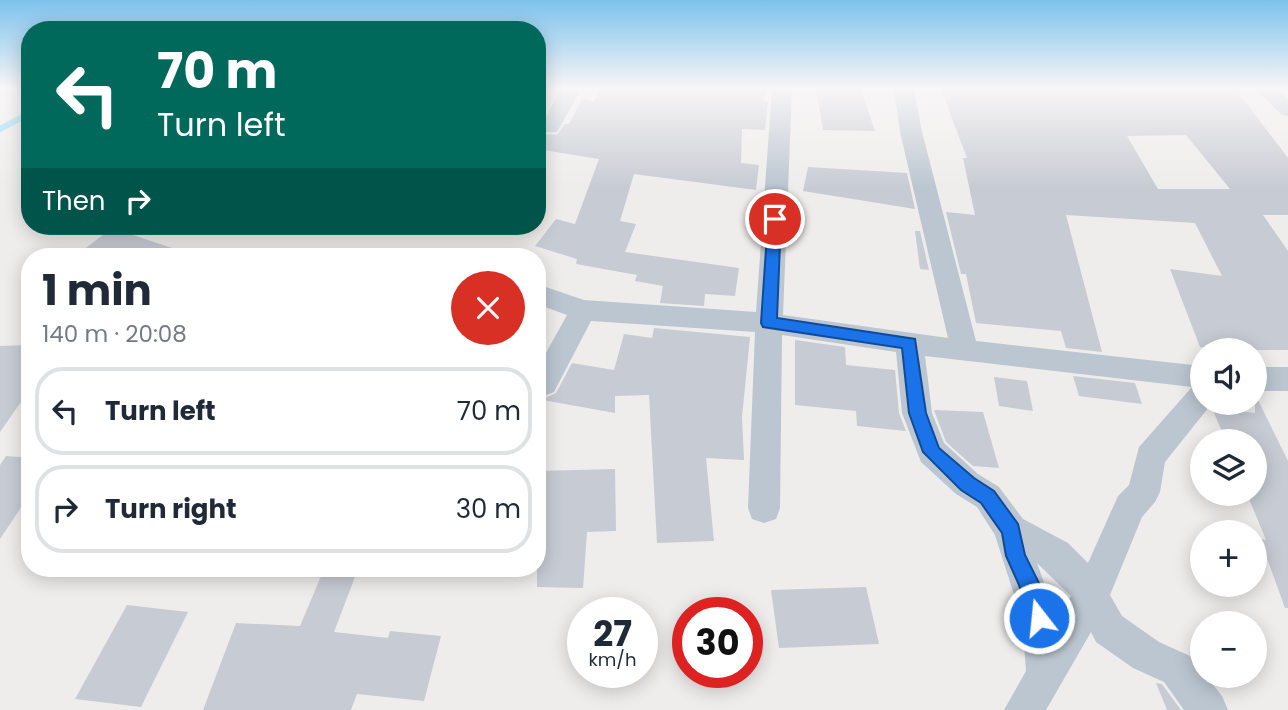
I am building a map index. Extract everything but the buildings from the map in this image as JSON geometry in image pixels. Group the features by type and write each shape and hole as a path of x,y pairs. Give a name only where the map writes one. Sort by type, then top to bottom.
{"street":[{"path":"550,128 553,122"},
{"path":"764,508 769,323 780,122"},
{"path":"909,122 965,351"},
{"path":"546,297 583,310 769,323 965,351 1190,376"},
{"path":"546,380 583,310"},
{"path":"909,343 918,413 932,452 967,484 988,497 1011,530 1016,556 1029,583 1039,618 1045,676"},
{"path":"1267,379 1288,379"},
{"path":"1024,710 1090,599 1130,507 1144,492 1150,457 1190,410"},
{"path":"1011,530 1056,555 1082,581 1109,629 1146,655 1177,670 1208,710"}],"waterway":[{"path":"0,129 13,122"}],"route":[{"path":"775,219 769,323 909,343 918,413 932,452 967,484 988,497 1011,530 1016,556 1029,583 1039,618"}]}
